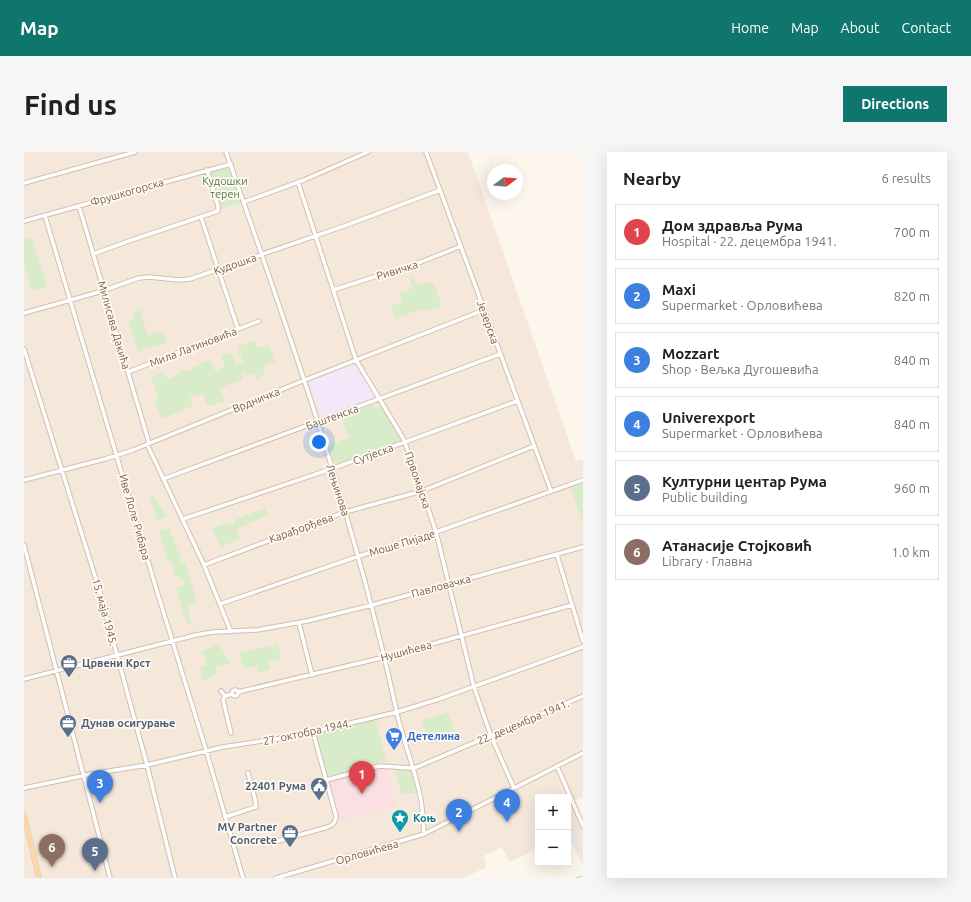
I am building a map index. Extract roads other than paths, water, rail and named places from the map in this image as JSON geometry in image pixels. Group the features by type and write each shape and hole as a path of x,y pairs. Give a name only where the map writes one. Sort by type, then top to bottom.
{"main road":[{"path":"24,815 39,878"}],"street":[{"path":"24,183 135,152"},
{"name":"Лењинова","path":"226,152 263,254 305,380 359,556 385,657 397,712 420,795 424,834"},
{"path":"244,202 298,182 368,152"},
{"name":"Језерска","path":"426,152 551,491"},
{"name":"Фрушкогорска","path":"24,221 231,164"},
{"path":"93,254 218,211 218,206 207,170"},
{"name":"Првомајска","path":"298,182 356,360 405,443 436,532 474,687 491,736 514,788"},
{"name":"Кудошка","path":"24,313 104,291 139,278 149,277 184,280 316,236 440,190"},
{"name":"Милисава Дакића","path":"79,206 148,444 163,479 204,564 231,632"},
{"name":"Иве Лоле Рибара","path":"45,216 206,750 243,878"},
{"path":"201,217 238,329"},
{"name":"Ривичка","path":"333,290 421,262 461,246"},
{"name":"Врдничка","path":"24,480 62,471 148,444 305,380 484,310"},
{"name":"Мила Латиновића","path":"128,372 259,321"},
{"name":"15. маја 1945.","path":"24,348 97,582 147,765 175,878"},
{"name":"Баштенска","path":"163,479 500,354"},
{"name":"Сутјеска","path":"183,519 332,469 518,401"},
{"name":"Карађорђева","path":"204,564 345,512 422,491 534,446"},
{"name":"Моше Пијаде","path":"220,604 359,556 436,532 583,480"},
{"path":"24,546 110,878"},
{"name":"Павловачка","path":"24,679 209,633 257,630 372,605 583,547"},
{"path":"557,555 583,640"},
{"name":"Нушићева","path":"225,696 232,694 236,696 238,692 385,657 572,605"},
{"path":"299,622 312,675"},
{"name":"27. октобра 1944.","path":"24,788 84,775 147,765 206,750 313,732 397,712 474,687 583,648"},
{"path":"221,691 225,696 223,700 231,733"},
{"name":"22. децембра 1941.","path":"326,780 379,766 412,768 419,766 583,696"},
{"path":"271,843 332,826 335,821 336,816 313,732"},
{"name":"Орловићева","path":"276,878 424,834 583,754"},
{"path":"557,766 583,826"},
{"path":"225,817 256,807 248,773"},
{"path":"253,790 268,785"}],"waterway":[{"path":"576,878 583,876"}],"place":[{"name":"Црвени Крст","path":"69,678"},
{"name":"Дунав осигурање","path":"68,738"},
{"name":"Детелина","path":"394,751"},
{"name":"Дом здравља Рума","path":"362,794"},
{"name":"22401 Рума","path":"319,801"},
{"name":"Mozzart","path":"100,803"},
{"name":"Univerexport","path":"507,822"},
{"name":"Maxi","path":"459,832"},
{"name":"Коњ","path":"400,833"},
{"name":"MV Partner Concrete","path":"290,848"},
{"name":"Атанасије Стојковић","path":"52,867"},
{"name":"Културни центар Рума","path":"95,871"}],"park label":[{"name":"Кудошки терен","path":"225,187"}]}
